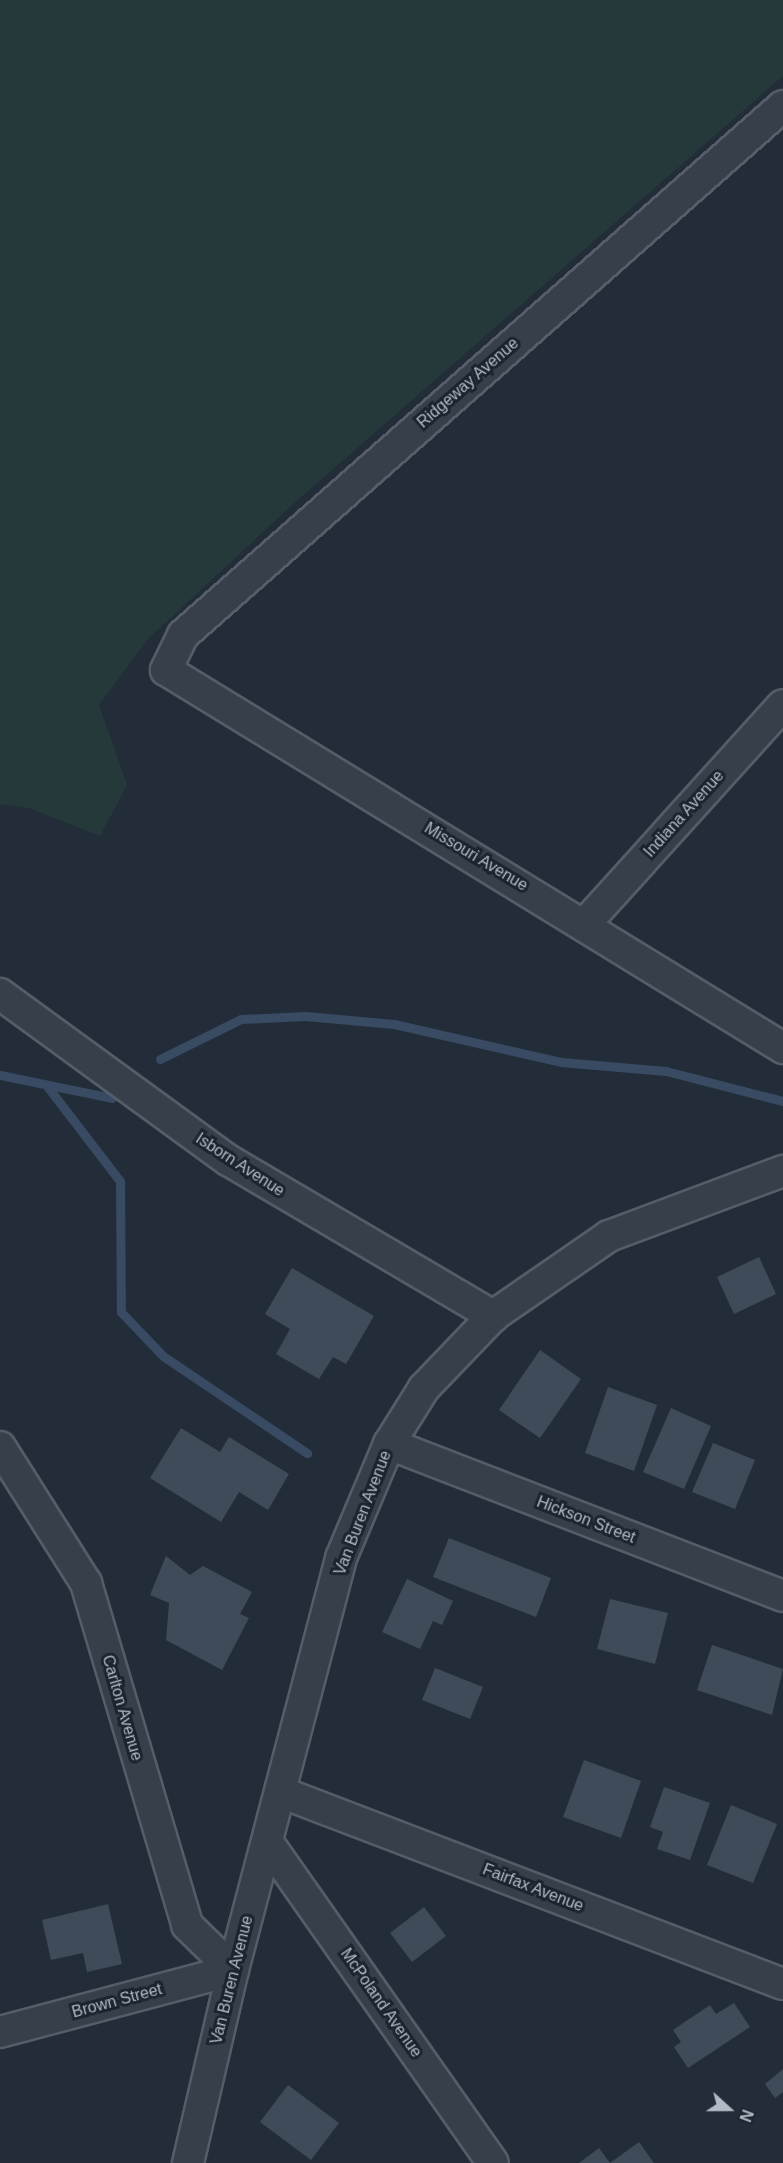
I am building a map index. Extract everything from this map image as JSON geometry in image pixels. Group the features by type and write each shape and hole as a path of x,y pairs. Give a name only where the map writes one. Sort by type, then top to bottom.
{"street":[{"name":"Ridgeway Avenue","path":"166,670 183,635 783,106"},
{"name":"Missouri Avenue","path":"166,670 585,924 783,1048"},
{"name":"Indiana Avenue","path":"585,924 783,705"},
{"name":"Isborn Avenue","path":"0,994 228,1160 493,1316"},
{"name":"Van Buren Avenue","path":"188,2163 233,1970 283,1793 341,1558 389,1444 424,1388 493,1316 609,1236 783,1171"},
{"name":"Hickson Street","path":"389,1444 783,1596"},
{"name":"Carlton Avenue","path":"0,1447 86,1583 187,1925 233,1970"},
{"name":"Fairfax Avenue","path":"283,1793 783,1984"},
{"name":"McPoland Avenue","path":"268,1843 494,2163"},
{"name":"Brown Street","path":"0,2032 233,1970"}],"green space":[{"path":"0,0 783,0 783,76 294,503 147,640 99,705 127,785 100,836 29,808 0,804"}],"building":[{"path":"759,1257 776,1294 734,1314 717,1277"},
{"path":"292,1268 374,1316 346,1364 333,1357 319,1379 276,1354 290,1329 265,1314"},
{"path":"540,1350 581,1379 540,1438 499,1410"},
{"path":"608,1387 657,1405 634,1471 585,1453"},
{"path":"671,1408 711,1426 684,1489 643,1472"},
{"path":"181,1428 220,1452 229,1437 289,1474 268,1510 239,1492 221,1522 150,1478"},
{"path":"713,1443 755,1460 735,1509 692,1492"},
{"path":"449,1538 551,1578 536,1617 433,1577"},
{"path":"166,1556 190,1575 203,1566 252,1592 240,1614 249,1618 222,1670 166,1640 169,1603 150,1595"},
{"path":"407,1579 453,1601 442,1625 433,1621 420,1649 382,1632"},
{"path":"610,1599 668,1613 655,1664 597,1649"},
{"path":"712,1645 783,1669 772,1715 697,1690"},
{"path":"435,1668 483,1687 470,1719 422,1700"},
{"path":"584,1760 641,1781 621,1838 563,1817"},
{"path":"664,1787 710,1803 690,1860 657,1849 663,1832 650,1827"},
{"path":"731,1805 777,1824 753,1883 707,1865"},
{"path":"108,1904 122,1964 87,1972 83,1953 51,1960 42,1920"},
{"path":"424,1907 446,1936 412,1962 390,1933"},
{"path":"734,2003 750,2027 688,2068 674,2047 681,2042 673,2030 710,2005 716,2014"},
{"path":"783,2069 783,2092 775,2098 765,2084"},
{"path":"288,2085 339,2123 311,2160 260,2122"},
{"path":"639,2142 654,2163 610,2163"},
{"path":"599,2148 610,2163 579,2163"}],"waterway":[{"path":"160,1059 241,1019 305,1016 394,1024 561,1062 666,1071 783,1101"},
{"path":"0,1075 112,1098"},
{"path":"47,1086 120,1181 121,1312 163,1356 307,1453"}]}
